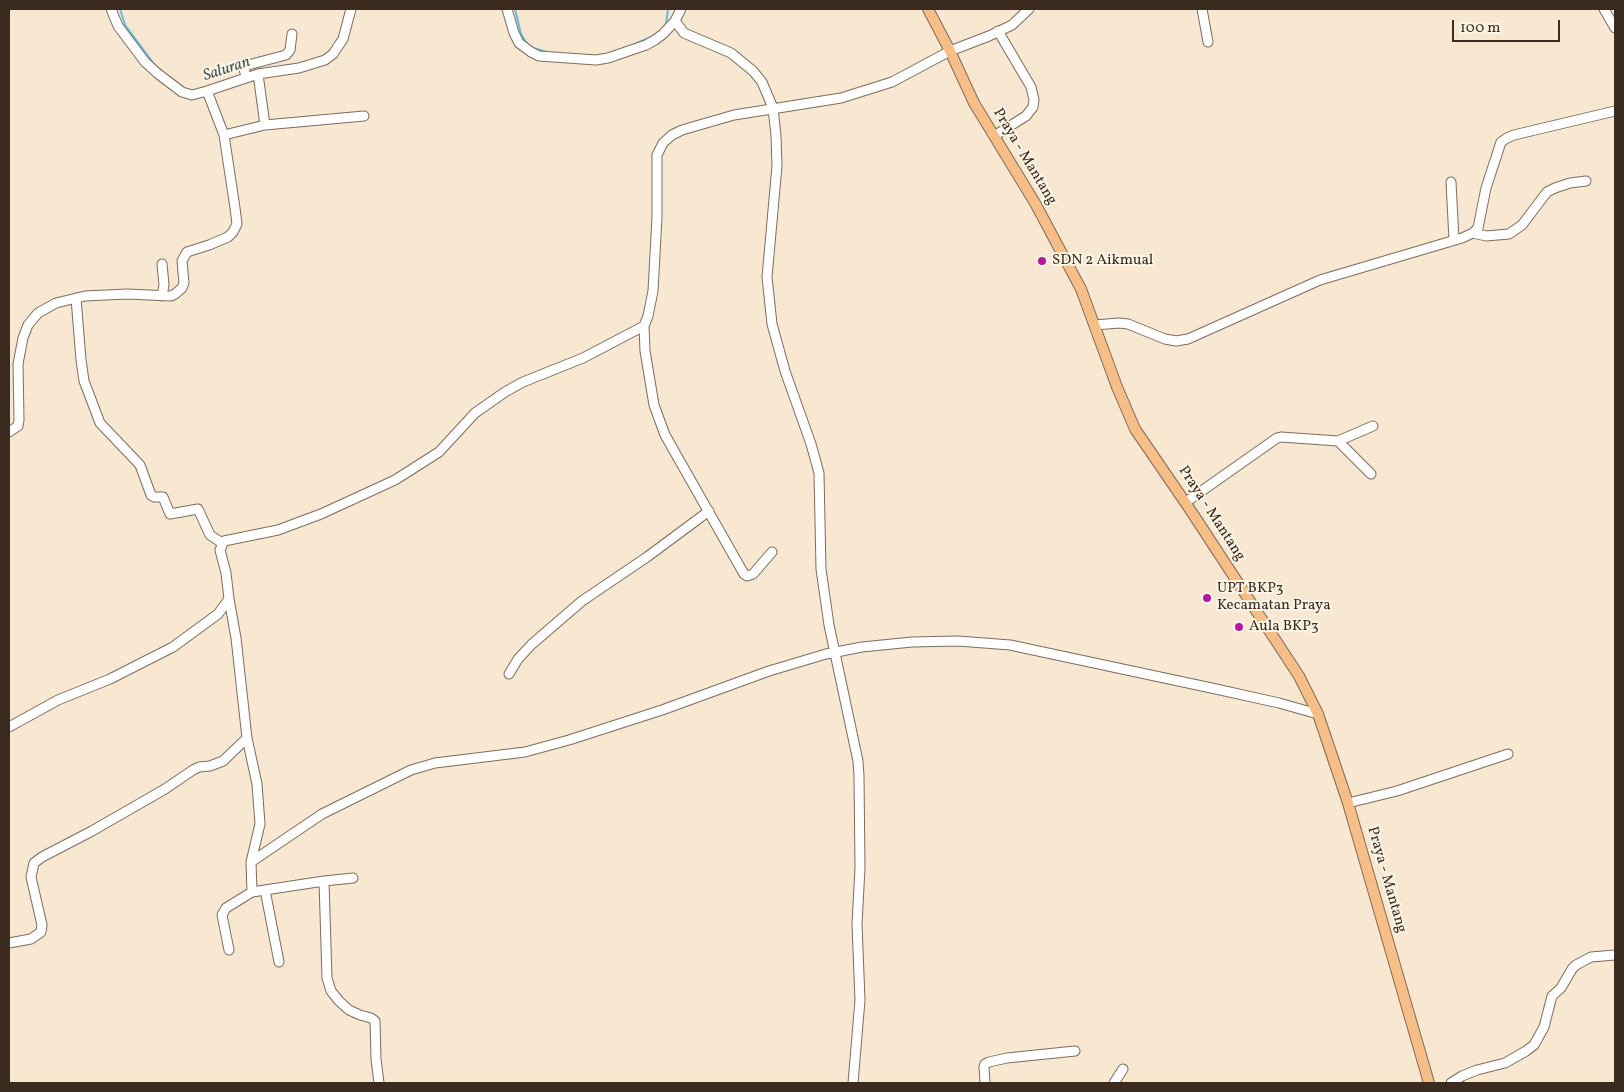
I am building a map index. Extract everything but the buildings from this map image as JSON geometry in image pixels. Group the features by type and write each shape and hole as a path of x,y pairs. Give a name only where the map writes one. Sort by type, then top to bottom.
{"main road":[{"name":"Praya - Mantang","path":"928,9 974,103 1035,204 1088,304 1117,387 1135,429 1186,502 1299,676 1318,714 1348,803 1429,1083"}],"street":[{"path":"111,9 118,26 146,62 157,73 186,94 207,92 245,74 299,68 325,60 333,54 343,39 351,9"},
{"path":"507,9 514,33 524,48 539,56 596,60 608,58 646,45 663,34 675,21 681,9"},
{"path":"772,552 754,574 748,576 744,574 665,435 658,419 645,352 644,326 653,291 657,155 663,144 672,135 682,130 734,114 819,102 865,91 892,82 950,51 1012,25 1029,9"},
{"path":"1202,9 1208,42"},
{"path":"1604,9 1615,28"},
{"path":"675,21 684,33 731,53 753,70 762,82 772,108 776,136 776,166 767,277 775,334 785,371 811,444 819,473 820,569 828,625 859,776 860,868 857,924 860,1000 853,1083"},
{"path":"994,136 1026,116 1033,107 1034,100 1031,87 998,32"},
{"path":"245,74 248,65 286,55 290,50 292,34"},
{"path":"258,74 265,124"},
{"path":"9,432 18,426 19,420 18,364 23,338 28,325 38,313 56,304 76,298 127,294 162,296 175,294 182,288 184,283 182,261 187,252 228,237 236,228 235,208 224,135 207,92"},
{"path":"1473,234 1478,228 1482,203 1496,152 1501,142 1514,135 1615,111"},
{"path":"224,135 265,124 364,116"},
{"path":"1095,325 1128,324 1165,339 1176,341 1188,339 1320,280 1473,234 1486,236 1509,234 1522,225 1547,192 1570,183 1586,181"},
{"path":"1451,182 1454,240"},
{"path":"162,264 164,285 162,296"},
{"path":"76,298 84,381 100,423 140,465 152,495 154,497 163,497 170,514 175,515 199,510 210,535 222,543"},
{"path":"252,892 251,862 260,824 257,784 247,738 235,630 226,573 220,550 222,543 226,540 286,527 321,514 395,480 440,452 475,412 505,392 523,382 584,358 644,326"},
{"path":"1186,502 1277,438 1290,437 1338,441 1373,426"},
{"path":"1338,441 1371,474"},
{"path":"509,674 518,659 532,644 582,601 709,511"},
{"path":"9,727 75,691 110,679 173,647 218,614 229,599"},
{"path":"251,862 322,814 411,770 434,763 525,752 569,740 662,710 770,671 835,652 912,642 1010,645 1243,695 1318,714"},
{"path":"9,943 31,939 41,932 42,925 31,877 34,863 165,789 193,770 223,761 247,738"},
{"path":"1348,803 1397,791 1508,754"},
{"path":"229,950 222,918 223,911 252,892 353,878"},
{"path":"324,881 327,978 331,991 349,1010 375,1021 376,1060 379,1083"},
{"path":"265,890 279,962"},
{"path":"1451,1083 1477,1070 1505,1063 1534,1045 1544,1027 1552,996 1561,988 1572,969 1591,957 1615,955"},
{"path":"985,1083 984,1067 989,1062 1007,1058 1075,1051"},
{"path":"1114,1083 1123,1069"}],"waterway":[{"name":"Saluran","path":"120,9 125,25 154,64 163,72"},
{"name":"Saluran","path":"515,9 521,34 527,44"},
{"name":"Saluran","path":"666,25 668,9"},
{"name":"Saluran","path":"342,27 346,12"},
{"name":"Saluran","path":"635,44 653,36"},
{"name":"Saluran","path":"533,48 547,52"}],"place":[{"name":"SDN 2 Aikmual","path":"1042,261"},
{"name":"UPT BKP3 Kecamatan Praya","path":"1207,598"},
{"name":"Aula BKP3","path":"1239,627"}]}
